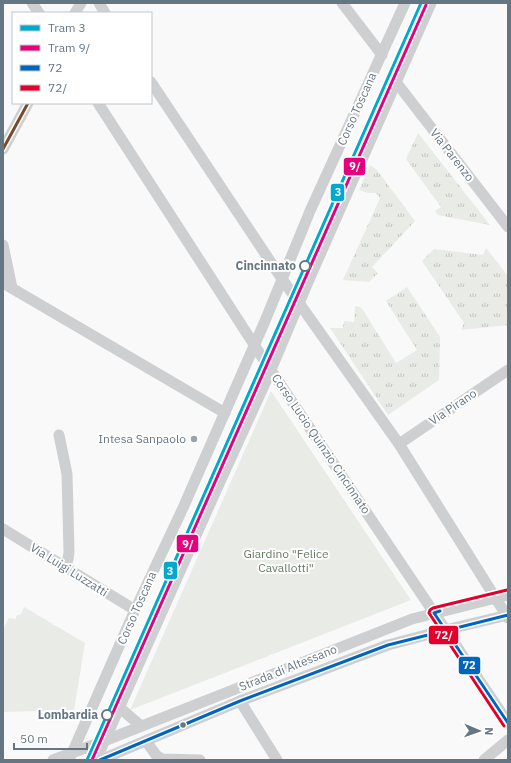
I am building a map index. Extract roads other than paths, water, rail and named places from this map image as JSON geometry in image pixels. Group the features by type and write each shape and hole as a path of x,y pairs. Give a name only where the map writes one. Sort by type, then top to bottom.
{"street":[{"path":"32,3 38,12"},
{"path":"76,12 81,3"},
{"path":"99,3 104,12"},
{"path":"342,3 382,55"},
{"name":"Corso Toscana","path":"72,758 135,610 183,508 225,413 310,212 405,3"},
{"name":"Corso Toscana","path":"96,760 271,370 431,3"},
{"name":"Via Parenzo","path":"396,82 508,228"},
{"path":"152,84 282,279 399,444 507,616"},
{"path":"3,149 27,104"},
{"name":"Corso Lucio Quinzio Cincinnato","path":"99,104 254,345 508,723"},
{"path":"3,245 8,285 225,413"},
{"name":"Via Pirano","path":"399,444 508,370"},
{"path":"59,435 67,474 69,552 65,567"},
{"name":"Via Luigi Luzzatti","path":"3,529 135,610"},
{"name":"Strada di Altessano","path":"53,760 72,758 104,741 412,618 508,595"},
{"name":"Strada di Altessano","path":"100,760 240,701 388,645 507,616"},
{"path":"240,701 277,760"},
{"path":"120,708 141,726"},
{"path":"484,760 508,740"},
{"path":"146,741 156,756 162,759 200,760"}],"tram line":[{"name":"3","path":"87,760 421,3"},
{"name":"9/","path":"92,760 426,5"}],"place":[{"name":"Cincinnato","path":"305,266"},
{"name":"Intesa Sanpaolo","path":"194,439"},
{"name":"Lombardia","path":"107,715"}],"park label":[{"name":"Giardino \"Felice Cavallotti\"","path":"286,561"}]}
